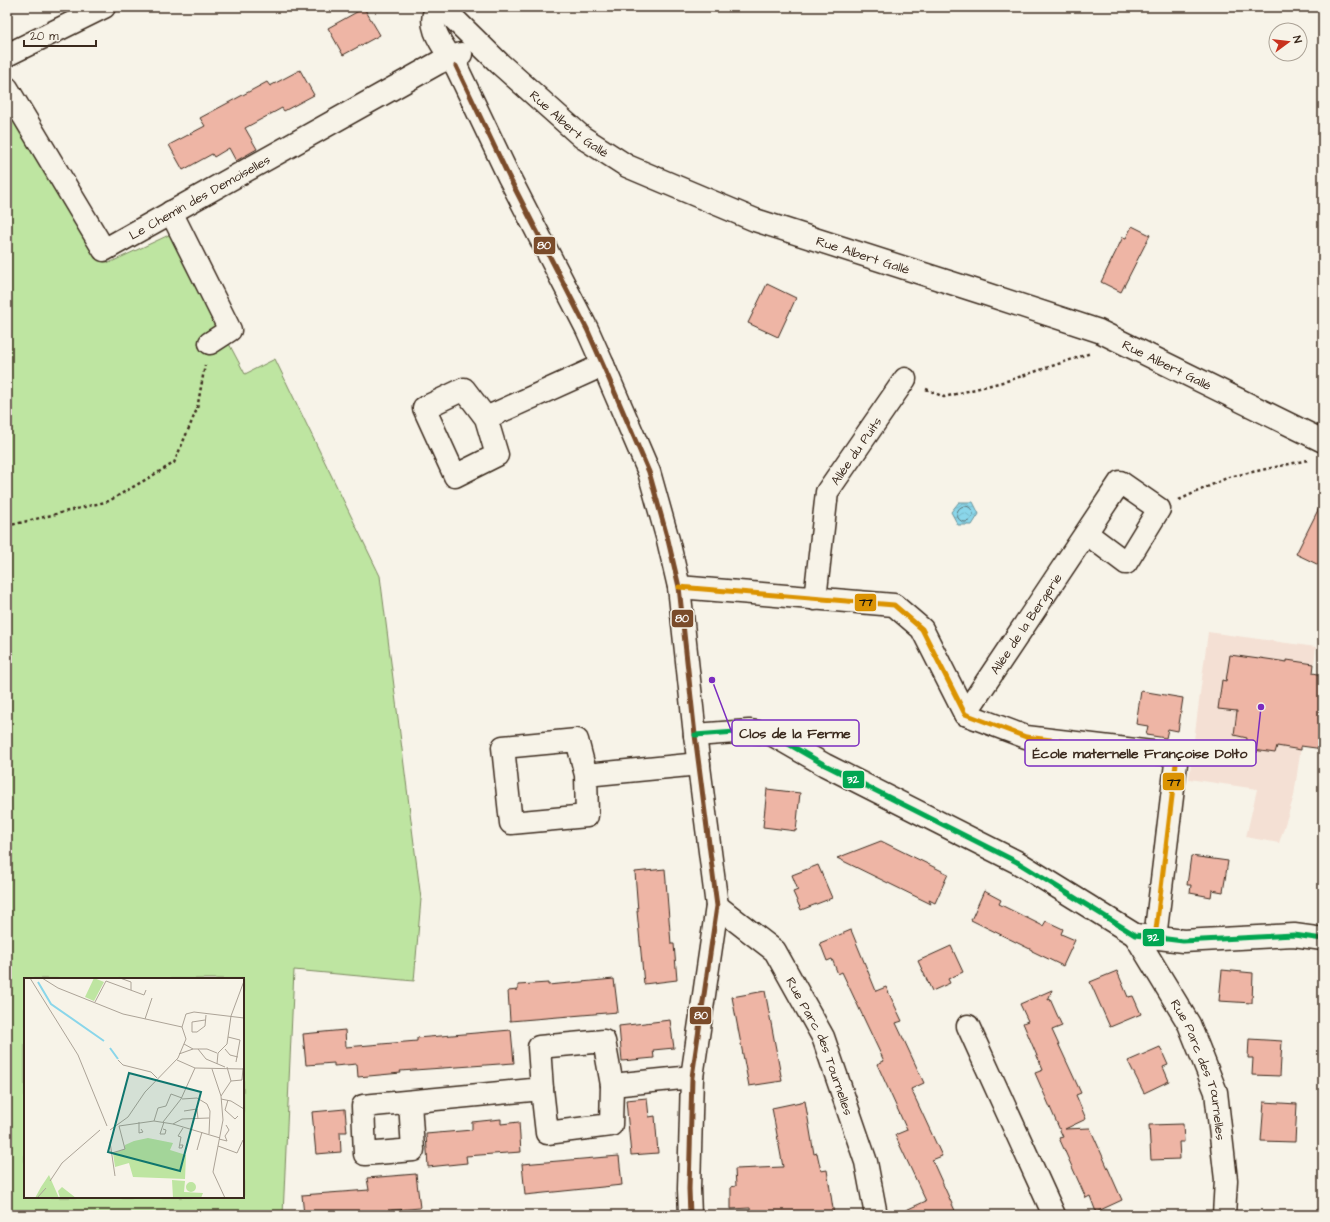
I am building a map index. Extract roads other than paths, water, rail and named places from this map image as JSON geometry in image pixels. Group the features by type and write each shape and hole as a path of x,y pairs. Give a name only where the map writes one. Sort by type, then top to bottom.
{"street":[{"path":"7,55 104,7"},
{"path":"440,7 433,15 435,32 460,54 509,176 587,329 649,472 668,540 679,587 695,735 717,906 692,1077 689,1189 690,1215"},
{"name":"Rue Albert Gallé","path":"440,7 460,54 499,63 582,137 627,166 755,220 1054,316 1099,332 1319,450"},
{"name":"Le Chemin des Demoiselles","path":"7,88 104,250 460,54"},
{"path":"171,212 230,330 210,343"},
{"path":"486,418 603,365"},
{"name":"Allée du Puits","path":"815,599 827,492 905,379"},
{"name":"Allée de la Bergerie","path":"965,714 1120,482 1159,509 1126,563 1086,533"},
{"path":"679,587 894,605 922,629 965,714 1026,737 1177,755 1145,937"},
{"path":"695,735 749,731 771,734 825,766 1017,862 1145,937 1183,941 1294,935 1323,939"},
{"path":"577,740 586,775 586,816 511,823 503,748 577,740"},
{"path":"586,775 699,764"},
{"name":"Rue Parc des Tournelles","path":"717,906 775,950 823,1037 866,1162 876,1215"},
{"name":"Rue Parc des Tournelles","path":"1145,937 1189,1024 1216,1092 1226,1180 1224,1215"},
{"path":"968,1026 1054,1215"},
{"path":"604,1041 612,1085 611,1126 547,1133 539,1047 604,1041"},
{"path":"612,1085 692,1077"},
{"path":"410,1102 542,1089"}],"water":[{"path":"959,502 973,502 979,514 972,525 958,525 951,512"}],"place":[{"name":"Clos de la Ferme","path":"712,680"},
{"name":"École maternelle Françoise Dolto","path":"1261,707"}]}
